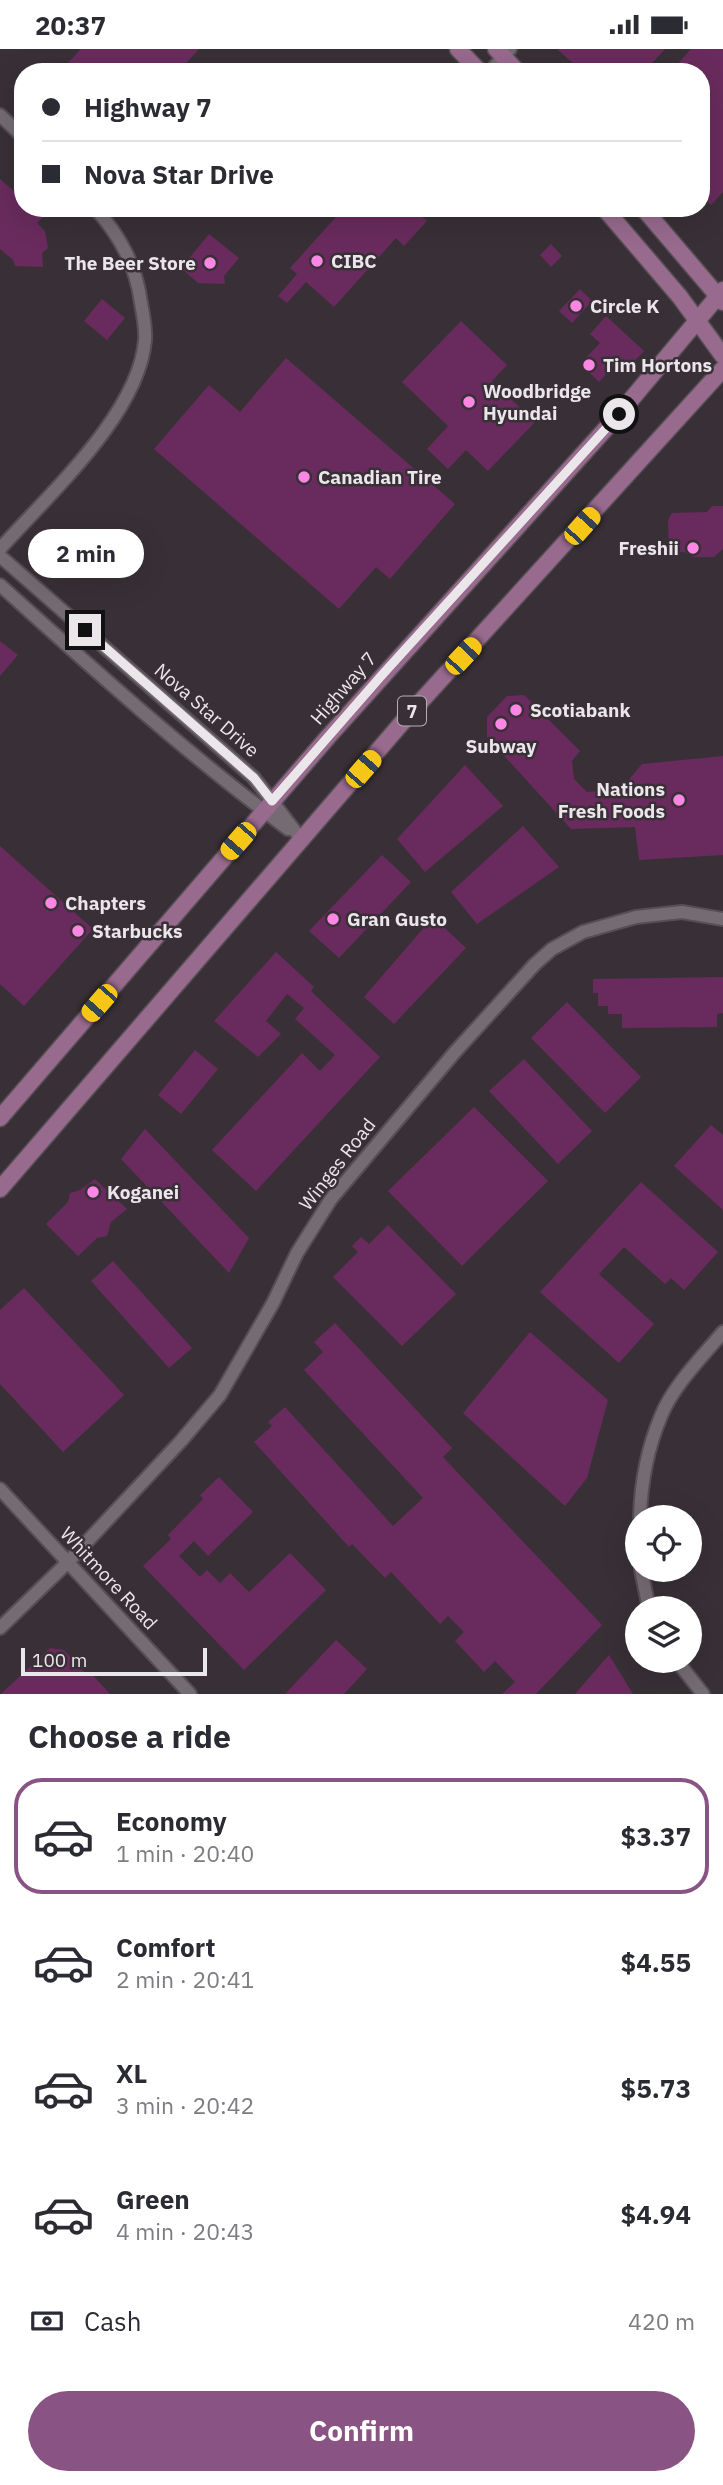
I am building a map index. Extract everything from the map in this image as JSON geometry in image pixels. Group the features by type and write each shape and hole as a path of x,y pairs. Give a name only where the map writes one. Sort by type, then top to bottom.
{"main road":[{"path":"458,49 471,63"},
{"path":"612,217 647,257 723,356"},
{"path":"651,217 721,296"},
{"name":"Highway 7","path":"0,1118 382,675 619,414 721,296"},
{"name":"7","path":"0,1189 413,710 723,369"}],"street":[{"path":"0,115 14,129"},
{"path":"0,549 117,414 138,367 145,339 139,289 133,264 112,227 103,217"},
{"name":"Nova Star Drive","path":"0,556 254,778 268,806"},
{"name":"Nova Star Drive","path":"0,585 161,728 268,806 301,839"},
{"name":"Winges Road","path":"0,1628 68,1562 181,1441 220,1395 267,1314 312,1226 350,1174 535,964 552,949 583,932 636,916 682,912 723,919"},
{"path":"641,1505 645,1468 661,1414 688,1373 723,1332"},
{"name":"Whitmore Road","path":"0,1489 190,1694"},
{"path":"686,1673 703,1694"}],"building":[{"path":"81,49 199,49 186,63 68,63"},
{"path":"557,49 665,49 652,63 573,63"},
{"path":"691,49 723,49 723,192 711,205 710,63 678,63"},
{"path":"0,179 14,191 14,217 43,217 37,223 45,231 48,248 42,253 43,267 15,266 13,260 0,249"},
{"path":"336,217 422,217 427,221 404,246 396,238 334,307 306,282 287,303 278,296 297,274 290,268"},
{"name":"The Beer Store","path":"209,234 239,258 224,276 225,284 198,283 181,268"},
{"path":"551,244 562,256 551,267 540,255"},
{"name":"Circle K","path":"580,289 592,301 572,323 559,311"},
{"path":"102,299 125,318 107,340 84,321"},
{"path":"606,316 644,351 626,370 618,361 599,382 580,364 600,343 590,334"},
{"name":"Woodbridge Hyundai","path":"461,321 507,365 492,381 535,422 488,471 466,450 448,469 427,449 448,426 402,382"},
{"name":"Canadian Tire","path":"286,358 455,504 390,579 376,567 339,609 154,449 209,385 240,412"},
{"path":"712,506 723,506 723,549 714,557 693,557 669,548 668,520 672,513 707,512"},
{"path":"0,641 18,655 0,676"},
{"path":"524,695 580,751 572,761 574,779 587,792 621,789 642,764 723,756 723,855 639,860 635,827 571,829 487,737 487,717 507,696"},
{"path":"465,765 503,806 425,872 397,839"},
{"path":"523,826 559,867 477,924 451,892"},
{"path":"0,846 93,929 24,1006 0,984"},
{"path":"382,855 411,882 339,958 309,931"},
{"path":"433,917 466,948 394,1024 364,997"},
{"path":"276,952 314,987 311,991 380,1057 256,1191 212,1150 302,1053 320,1071 335,1055 295,1019 304,1008 287,994 266,1021 281,1034 258,1057 214,1021"},
{"path":"723,977 723,1013 717,1014 717,1027 622,1028 622,1014 608,1014 608,1006 598,1006 598,993 593,993 593,979"},
{"path":"567,1002 641,1077 605,1113 531,1038"},
{"path":"195,1050 218,1069 181,1114 158,1095"},
{"path":"524,1059 592,1131 558,1164 489,1091"},
{"path":"474,1107 548,1181 462,1266 388,1191"},
{"path":"711,1125 723,1135 723,1210 674,1166"},
{"path":"145,1129 249,1238 229,1273 121,1159"},
{"path":"95,1179 127,1209 111,1222 107,1236 97,1238 78,1256 46,1224 68,1202 70,1193 80,1190"},
{"path":"641,1182 718,1252 684,1290 671,1278 665,1284 624,1247 599,1274 654,1324 619,1363 540,1292"},
{"path":"388,1225 456,1294 402,1346 333,1277 358,1252 352,1246 361,1237 369,1244"},
{"path":"113,1261 192,1348 169,1368 91,1281"},
{"path":"24,1288 124,1395 63,1452 0,1384 0,1310"},
{"path":"335,1323 452,1448 443,1457 602,1625 536,1694 502,1694 515,1682 495,1661 484,1672 455,1641 464,1632 448,1616 440,1624 391,1572 385,1578 352,1544 349,1547 254,1442 272,1426 268,1422 285,1407 393,1526 423,1498 304,1370 323,1352 314,1342"},
{"path":"530,1332 608,1400 587,1478 565,1506 463,1413"},
{"path":"219,1477 253,1512 208,1556 194,1541 179,1556 200,1577 207,1570 220,1583 230,1573 249,1592 290,1553 326,1590 244,1670 143,1566 171,1539 168,1535 203,1499 200,1495"},
{"path":"336,1640 367,1669 344,1694 285,1694"},
{"path":"50,1648 64,1650 87,1675 90,1672 110,1694 1,1694"},
{"path":"609,1655 633,1694 575,1694"}],"place":[{"name":"CIBC","path":"317,261"},
{"name":"The Beer Store","path":"210,263"},
{"name":"Circle K","path":"576,306"},
{"name":"Tim Hortons","path":"589,365"},
{"name":"Woodbridge Hyundai","path":"469,402"},
{"name":"Canadian Tire","path":"304,477"},
{"name":"Freshii","path":"693,548"},
{"name":"Scotiabank","path":"516,710"},
{"name":"Subway","path":"501,724"},
{"name":"Nations Fresh Foods","path":"679,800"},
{"name":"Chapters","path":"51,903"},
{"name":"Gran Gusto","path":"333,919"},
{"name":"Starbucks","path":"78,931"},
{"name":"Koganei","path":"93,1192"}],"route":[{"path":"85,630 254,778 272,801 382,675 619,414"}]}
